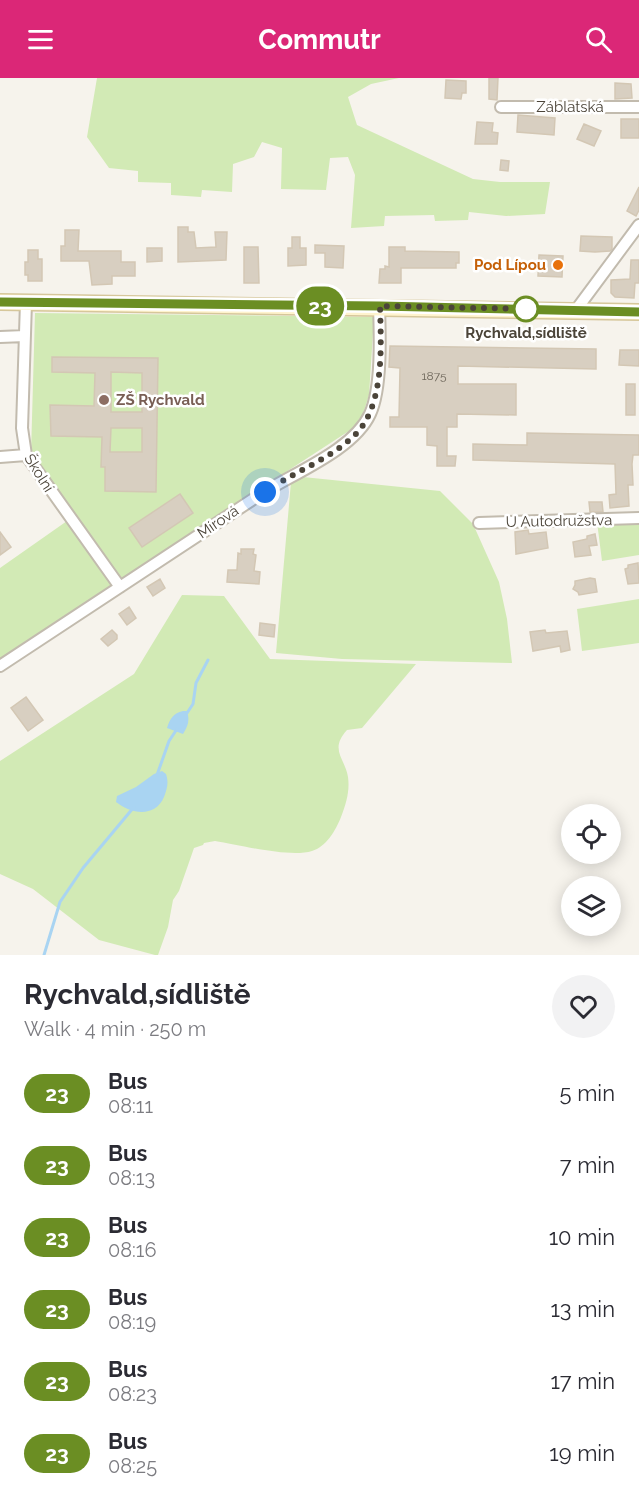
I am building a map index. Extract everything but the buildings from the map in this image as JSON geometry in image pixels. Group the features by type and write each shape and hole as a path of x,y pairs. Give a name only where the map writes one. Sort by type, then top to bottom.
{"main road":[{"path":"0,302 380,306 639,312"}],"street":[{"name":"Záblatská","path":"501,107 639,107"},
{"path":"576,310 639,225"},
{"name":"Školní","path":"26,302 22,428 26,456 120,587"},
{"name":"Mírová","path":"0,666 280,481 339,447 355,435 370,413 378,386 380,306"},
{"path":"0,337 25,336"},
{"path":"0,457 26,456"},
{"name":"U Autodružstva","path":"479,523 639,518"}],"green space":[{"path":"97,78 399,78 371,84 348,97 357,125 473,179 500,182 550,182 545,214 506,216 469,212 468,220 435,221 434,215 385,216 384,226 351,228 355,175 348,157 330,158 326,190 281,189 282,148 262,142 254,157 233,164 232,192 202,190 201,197 171,195 171,183 138,182 138,171 109,168 87,137"},
{"path":"35,313 374,317 369,395 363,414 352,429 121,579 55,491 31,453"},
{"path":"303,477 440,491 473,524 499,582 507,619 512,663 342,659 276,653 291,482"},
{"path":"639,520 639,555 602,561 597,522"},
{"path":"67,521 114,585 0,660 0,568"},
{"path":"182,595 224,596 270,659 416,664 362,728 347,730 342,737 339,749 348,777 348,792 339,822 326,842 317,849 303,853 278,852 215,841 194,848 179,891 173,900 168,927 158,955 155,955 99,940 33,889 0,874 0,761 134,674"},
{"path":"639,599 639,643 582,651 577,609"}],"water":[{"path":"187,711 188,721 183,734 167,728 172,717"},
{"path":"162,771 167,777 167,789 160,804 155,808 149,811 135,811 116,802 117,796"}],"waterway":[{"path":"187,713 193,704 196,683 208,660"},
{"path":"157,775 169,741 177,729"},
{"path":"44,955 60,902 83,868 134,807"}],"bus line":[{"name":"23","path":"0,302 380,306 639,312"}],"place":[{"name":"Pod Lípou","path":"558,265"},
{"name":"Rychvald,sídliště","path":"526,309"},
{"name":"ZŠ Rychvald","path":"104,400"}],"route":[{"path":"265,492 355,435 370,413 378,386 380,306 528,309 526,309"}]}
